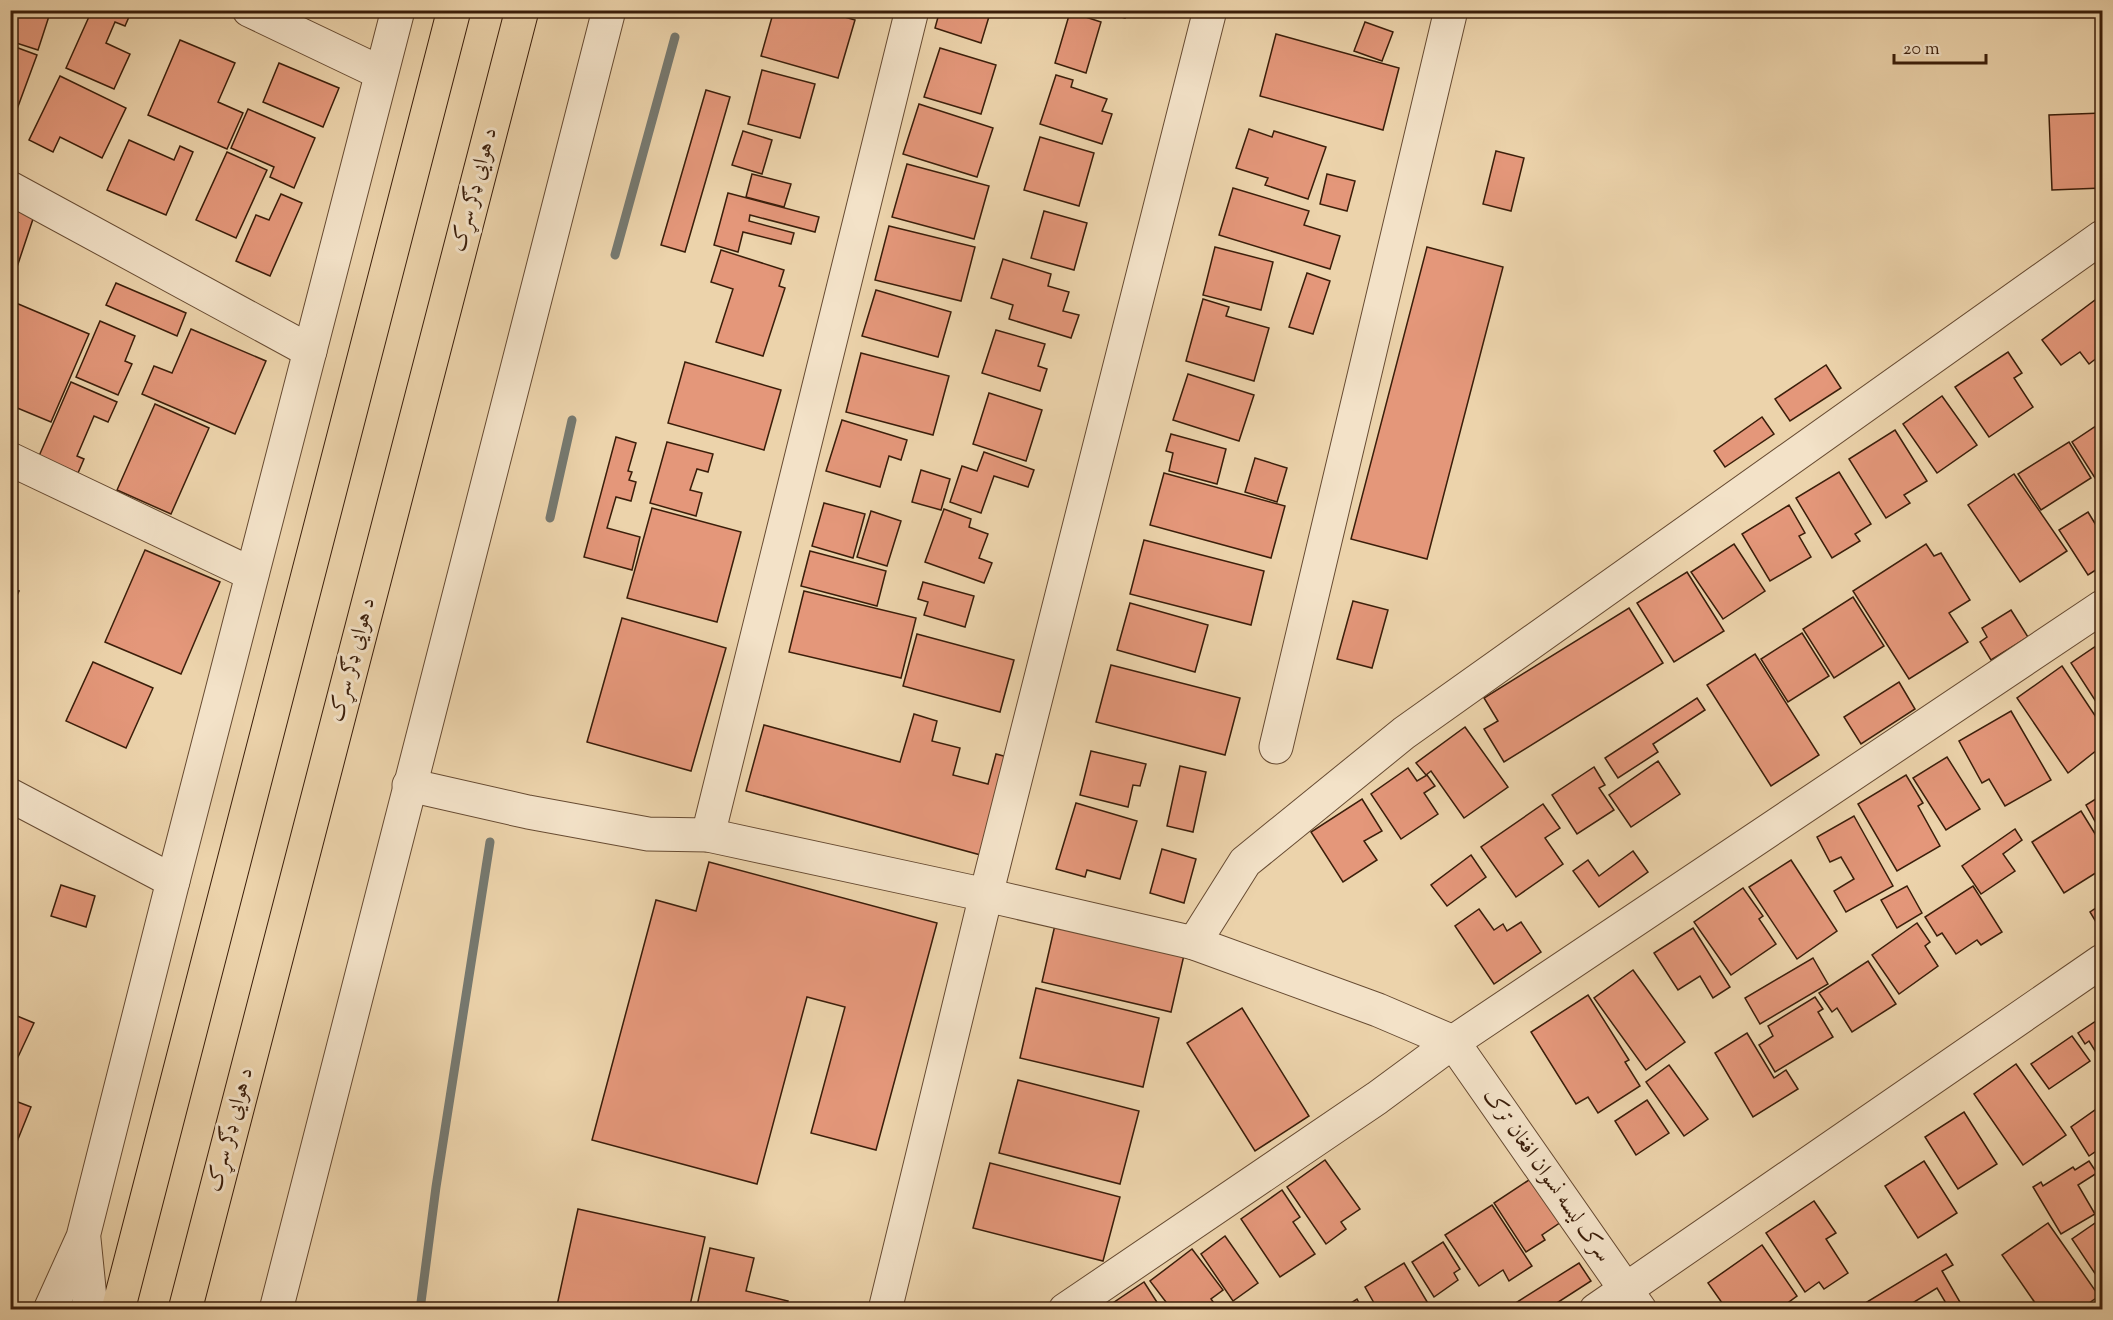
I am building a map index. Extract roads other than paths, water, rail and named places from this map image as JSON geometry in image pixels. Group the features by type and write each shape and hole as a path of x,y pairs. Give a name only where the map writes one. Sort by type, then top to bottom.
{"main road":[{"path":"118,1310 454,10"},
{"name":"د هوایی ډګر سړک","path":"185,1310 522,10"}],"street":[{"path":"249,10 381,73"},
{"path":"50,1310 83,1237 398,10"},
{"path":"276,1310 609,10"},
{"path":"708,835 912,10"},
{"path":"885,1310 986,895 1210,10"},
{"path":"1276,747 1451,10"},
{"path":"10,188 310,351"},
{"path":"1194,943 1245,862 1404,733 2103,237"},
{"path":"10,459 252,574"},
{"path":"1065,1310 1377,1098 1453,1042 2103,607"},
{"path":"409,785 474,801 648,834 708,835 1194,943 1378,1010 1453,1042"},
{"path":"10,795 173,881"},
{"path":"1596,1310 1633,1299 2103,962"},
{"name":"سرک لیسه نسوان افغان‌ ترک","path":"1453,1042 1633,1299"},
{"path":"83,1237 90,1298 87,1310"}],"waterway":[{"path":"615,255 675,37"},
{"path":"550,518 572,420"},
{"path":"420,1310 436,1187 490,842"}]}
